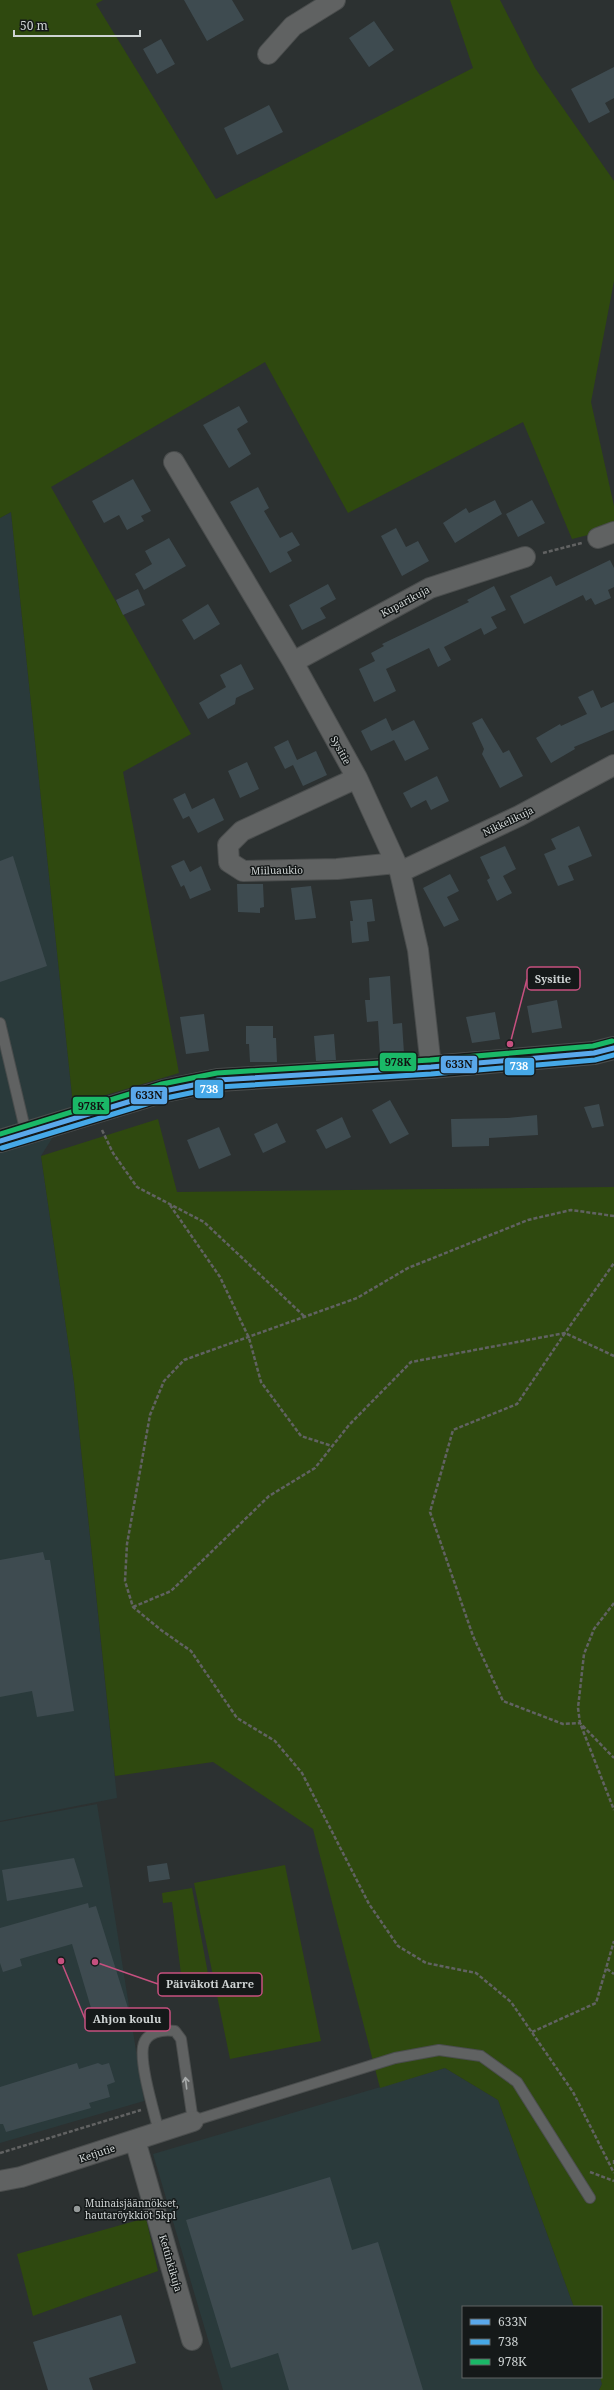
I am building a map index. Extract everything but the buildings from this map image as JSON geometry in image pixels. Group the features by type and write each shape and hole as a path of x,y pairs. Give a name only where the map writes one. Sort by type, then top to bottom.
{"street":[{"path":"268,54 293,26 335,0"},
{"name":"Sysitie","path":"174,462 293,662 357,778 398,867 418,950 431,1067"},
{"name":"Kuparikuja","path":"293,662 430,588 525,557"},
{"name":"Nikkelikuja","path":"398,867 519,816 614,765"},
{"name":"Miiluaukio","path":"357,778 242,831 228,845 229,862 243,871 398,867"},
{"path":"0,1141 164,1091 218,1080 431,1067 594,1053 614,1048"},
{"name":"Ketjutie","path":"0,2181 21,2177 193,2121"},
{"name":"Kettinkikuja","path":"135,2140 192,2340"}],"lane":[{"path":"0,1023 26,1133"},
{"path":"159,2132 145,2068 143,2047 146,2039 154,2033 165,2030 175,2031 181,2039 193,2121 395,2058 439,2050 481,2056 517,2082 590,2198"}],"path":[{"path":"525,557 606,535"},
{"path":"100,1126 113,1153 136,1187 204,1222 305,1317"},
{"path":"170,1205 220,1277 249,1338 262,1382 302,1436 332,1446"},
{"path":"614,1216 571,1210 528,1220 408,1268 357,1298 249,1338 184,1360 164,1381 150,1415 127,1544 125,1581 133,1607 191,1651 237,1718 275,1741 302,1772 369,1904 398,1946 426,1963 476,1973 511,2002 572,2092 614,2173"},
{"path":"614,1263 517,1404 453,1430 430,1512 473,1636 503,1701 563,1724 580,1723 614,1758"},
{"path":"133,1607 171,1591 270,1496 315,1468 349,1425 411,1362 565,1333 614,1356"},
{"path":"614,1603 594,1629 584,1654 578,1708 580,1723 614,1810"},
{"path":"532,2032 596,2003 607,1970 614,1942"},
{"path":"607,1970 614,1974"},
{"path":"0,2153 153,2107"},
{"path":"614,2160 614,2166"}],"shaded area":[{"path":"11,512 73,1105 41,1156 74,1382 117,1798 0,1821 0,518"},
{"path":"97,1804 144,2101 0,2143 0,1822"},
{"path":"445,2068 498,2100 574,2306 462,2306 462,2378 600,2378 602,2384 599,2390 223,2390 153,2154"}],"green space":[{"path":"0,0 103,0 96,4 216,199 473,68 450,0 500,0 535,68 614,181 614,281 591,402 614,506 614,524 596,533 572,539 523,422 348,513 265,362 51,487 191,734 123,772 179,1073 73,1105 11,512 0,518"},
{"path":"158,1119 177,1192 614,1187 614,2390 599,2390 602,2384 600,2378 602,2378 602,2306 574,2306 498,2100 445,2068 380,2088 313,1829 213,1762 115,1776 74,1382 41,1156"},
{"path":"285,1865 321,2041 230,2059 194,1883"},
{"path":"192,1888 209,1979 182,1982 172,1902 163,1903 162,1893"},
{"path":"146,2218 158,2271 33,2316 17,2254"}],"transit line":[{"name":"978K","path":"0,1134 162,1084 217,1073 430,1060 593,1046 612,1041"},
{"name":"633N","path":"0,1141 164,1091 218,1080 431,1067 594,1053 614,1048"},
{"name":"738","path":"2,1148 166,1098 219,1087 431,1074 595,1060 614,1055"}],"place":[{"name":"Sysitie","path":"510,1044"},
{"name":"Ahjon koulu","path":"61,1961"},
{"name":"Päiväkoti Aarre","path":"95,1962"},
{"name":"Muinaisjäännökset, hautaröykkiöt 5kpl","path":"77,2209"}]}
